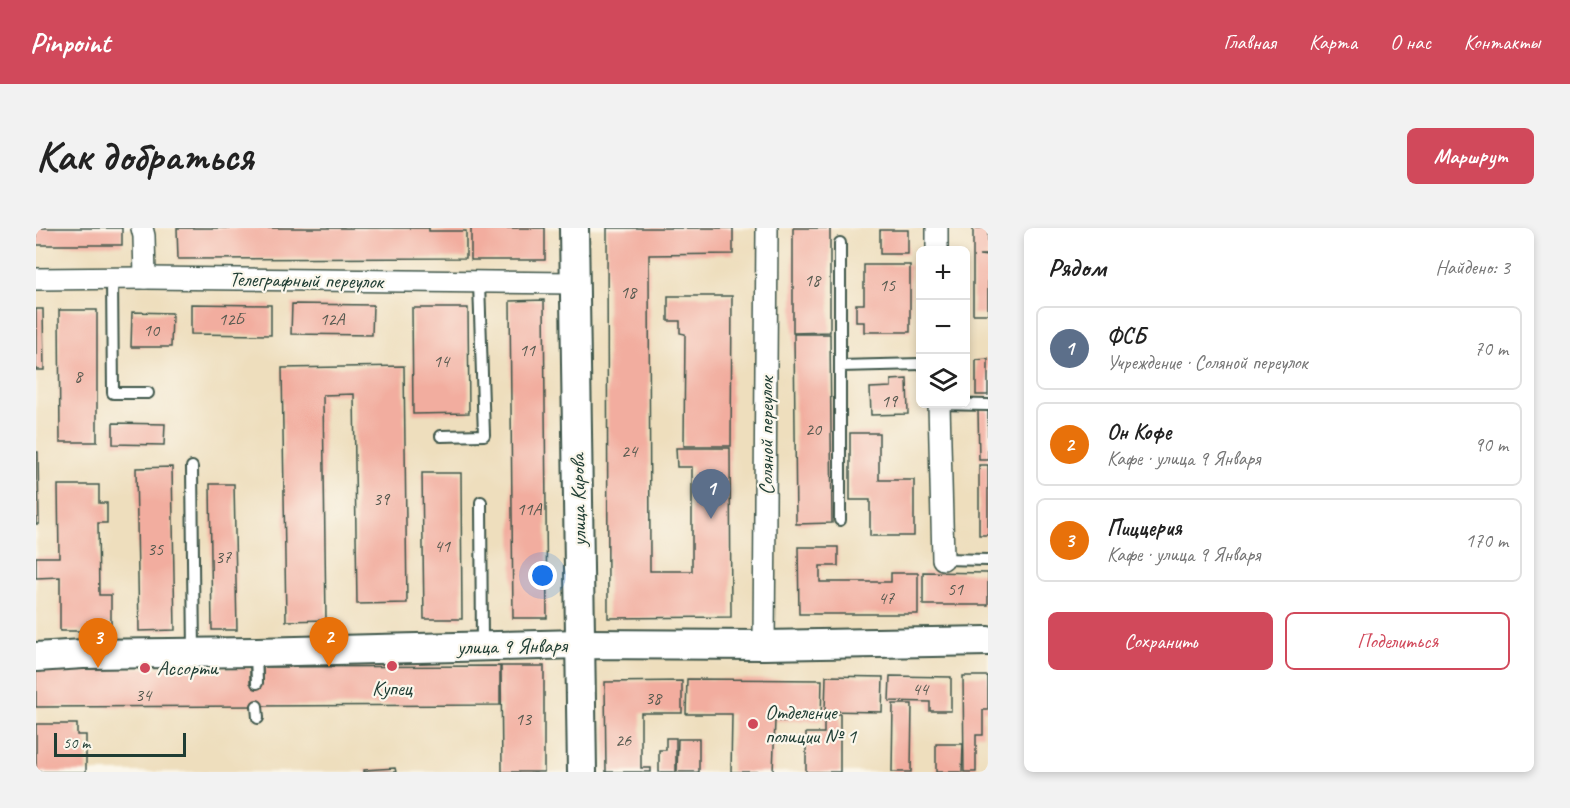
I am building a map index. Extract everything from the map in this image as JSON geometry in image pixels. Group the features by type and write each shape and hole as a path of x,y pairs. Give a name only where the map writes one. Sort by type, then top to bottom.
{"main road":[{"name":"улица Кирова","path":"574,228 582,772"},
{"name":"улица 9 Января","path":"36,657 83,654 580,644 764,645 988,641"}],"street":[{"path":"142,228 145,278"},
{"name":"Соляной переулок","path":"764,645 767,228"},
{"path":"937,228 937,246"},
{"name":"Телеграфный переулок","path":"36,279 145,278 575,284"},
{"path":"939,408 943,559"}],"lane":[{"path":"840,243 840,520"},
{"path":"112,278 113,393 148,393"},
{"path":"441,436 484,435 479,282"},
{"path":"840,366 916,364"},
{"path":"970,405 988,405"},
{"path":"192,467 194,653"},
{"path":"481,502 482,646"},
{"path":"943,559 988,560"},
{"path":"256,652 257,683"},
{"path":"257,706 258,718"}],"building":[{"path":"36,228 122,228 122,245 36,245"},
{"path":"177,228 429,228 429,231 466,231 466,258 178,259"},
{"path":"471,228 545,228 545,260 471,260"},
{"path":"607,228 733,228 733,254 649,255 650,571 692,571 692,467 677,467 676,448 730,448 731,617 608,618"},
{"path":"793,228 830,228 830,332 793,333"},
{"path":"973,228 988,228 988,255 979,255 988,256 988,314 973,314"},
{"path":"880,230 908,230 908,254 880,254"},
{"path":"864,265 910,265 910,332 864,332 864,322 856,322 856,304 864,304"},
{"path":"668,296 732,296 731,446 684,446 685,334 680,333 680,321 668,321"},
{"path":"544,300 547,618 513,618 510,301"},
{"path":"191,304 271,305 271,335 191,334"},
{"path":"292,304 373,305 372,335 291,334"},
{"path":"412,308 468,308 469,413 413,414"},
{"path":"36,309 43,309 44,370 36,370"},
{"path":"59,310 97,310 97,442 60,442"},
{"path":"132,312 172,313 171,347 131,347"},
{"path":"794,334 830,334 832,523 796,524"},
{"path":"988,359 988,395 976,395 976,360"},
{"path":"404,366 407,603 357,604 354,394 323,395 326,620 286,621 282,368"},
{"path":"907,379 908,414 871,415 870,388 891,387 891,380"},
{"path":"978,410 988,410 988,460 979,460"},
{"path":"113,423 165,424 164,445 113,444"},
{"path":"850,433 879,433 879,480 914,480 914,536 870,536 870,500 850,500"},
{"path":"36,452 38,452 39,524 36,524"},
{"path":"979,465 988,465 988,535 979,535"},
{"path":"172,467 175,630 139,631 136,468"},
{"path":"422,473 461,473 462,619 424,619"},
{"path":"210,484 234,484 237,630 212,630"},
{"path":"58,485 99,485 99,503 107,503 107,523 98,523 99,595 111,595 111,624 98,625 98,631 60,631 60,577 36,578 36,557 59,557"},
{"path":"798,547 838,547 838,566 820,566 820,582 891,582 891,573 918,573 918,614 799,614"},
{"path":"923,572 988,573 988,605 923,605"},
{"path":"500,666 500,705 36,707 36,669 250,667 250,683 263,683 263,667"},
{"path":"501,666 544,666 544,772 502,772"},
{"path":"826,676 883,677 882,712 825,711"},
{"path":"890,676 951,677 951,711 930,711 930,702 889,701"},
{"path":"963,676 988,676 988,710 983,710 983,735 976,735 976,772 964,772"},
{"name":"Отделение полиции № 1","path":"687,679 822,680 821,721 775,721 773,772 731,772 732,714 686,714"},
{"path":"682,681 682,713 641,713 641,768 651,768 651,772 606,772 605,682"},
{"path":"893,704 912,704 911,772 892,772"},
{"path":"824,714 840,714 840,772 806,772 806,733 824,733"},
{"path":"36,724 77,724 77,735 86,735 86,772 36,772"},
{"path":"666,738 676,738 676,772 659,772 659,750 666,750"},
{"path":"678,739 699,739 699,772 677,772"},
{"path":"936,744 963,744 962,772 936,772"},
{"path":"395,768 396,772 364,772 364,770"}],"place":[{"name":"ФСБ","path":"711,519"},
{"name":"Купец","path":"392,666"},
{"name":"Он Кофе","path":"329,667"},
{"name":"Пиццерия","path":"98,668"},
{"name":"Ассорти","path":"145,668"},
{"name":"Отделение полиции № 1","path":"753,724"}]}
